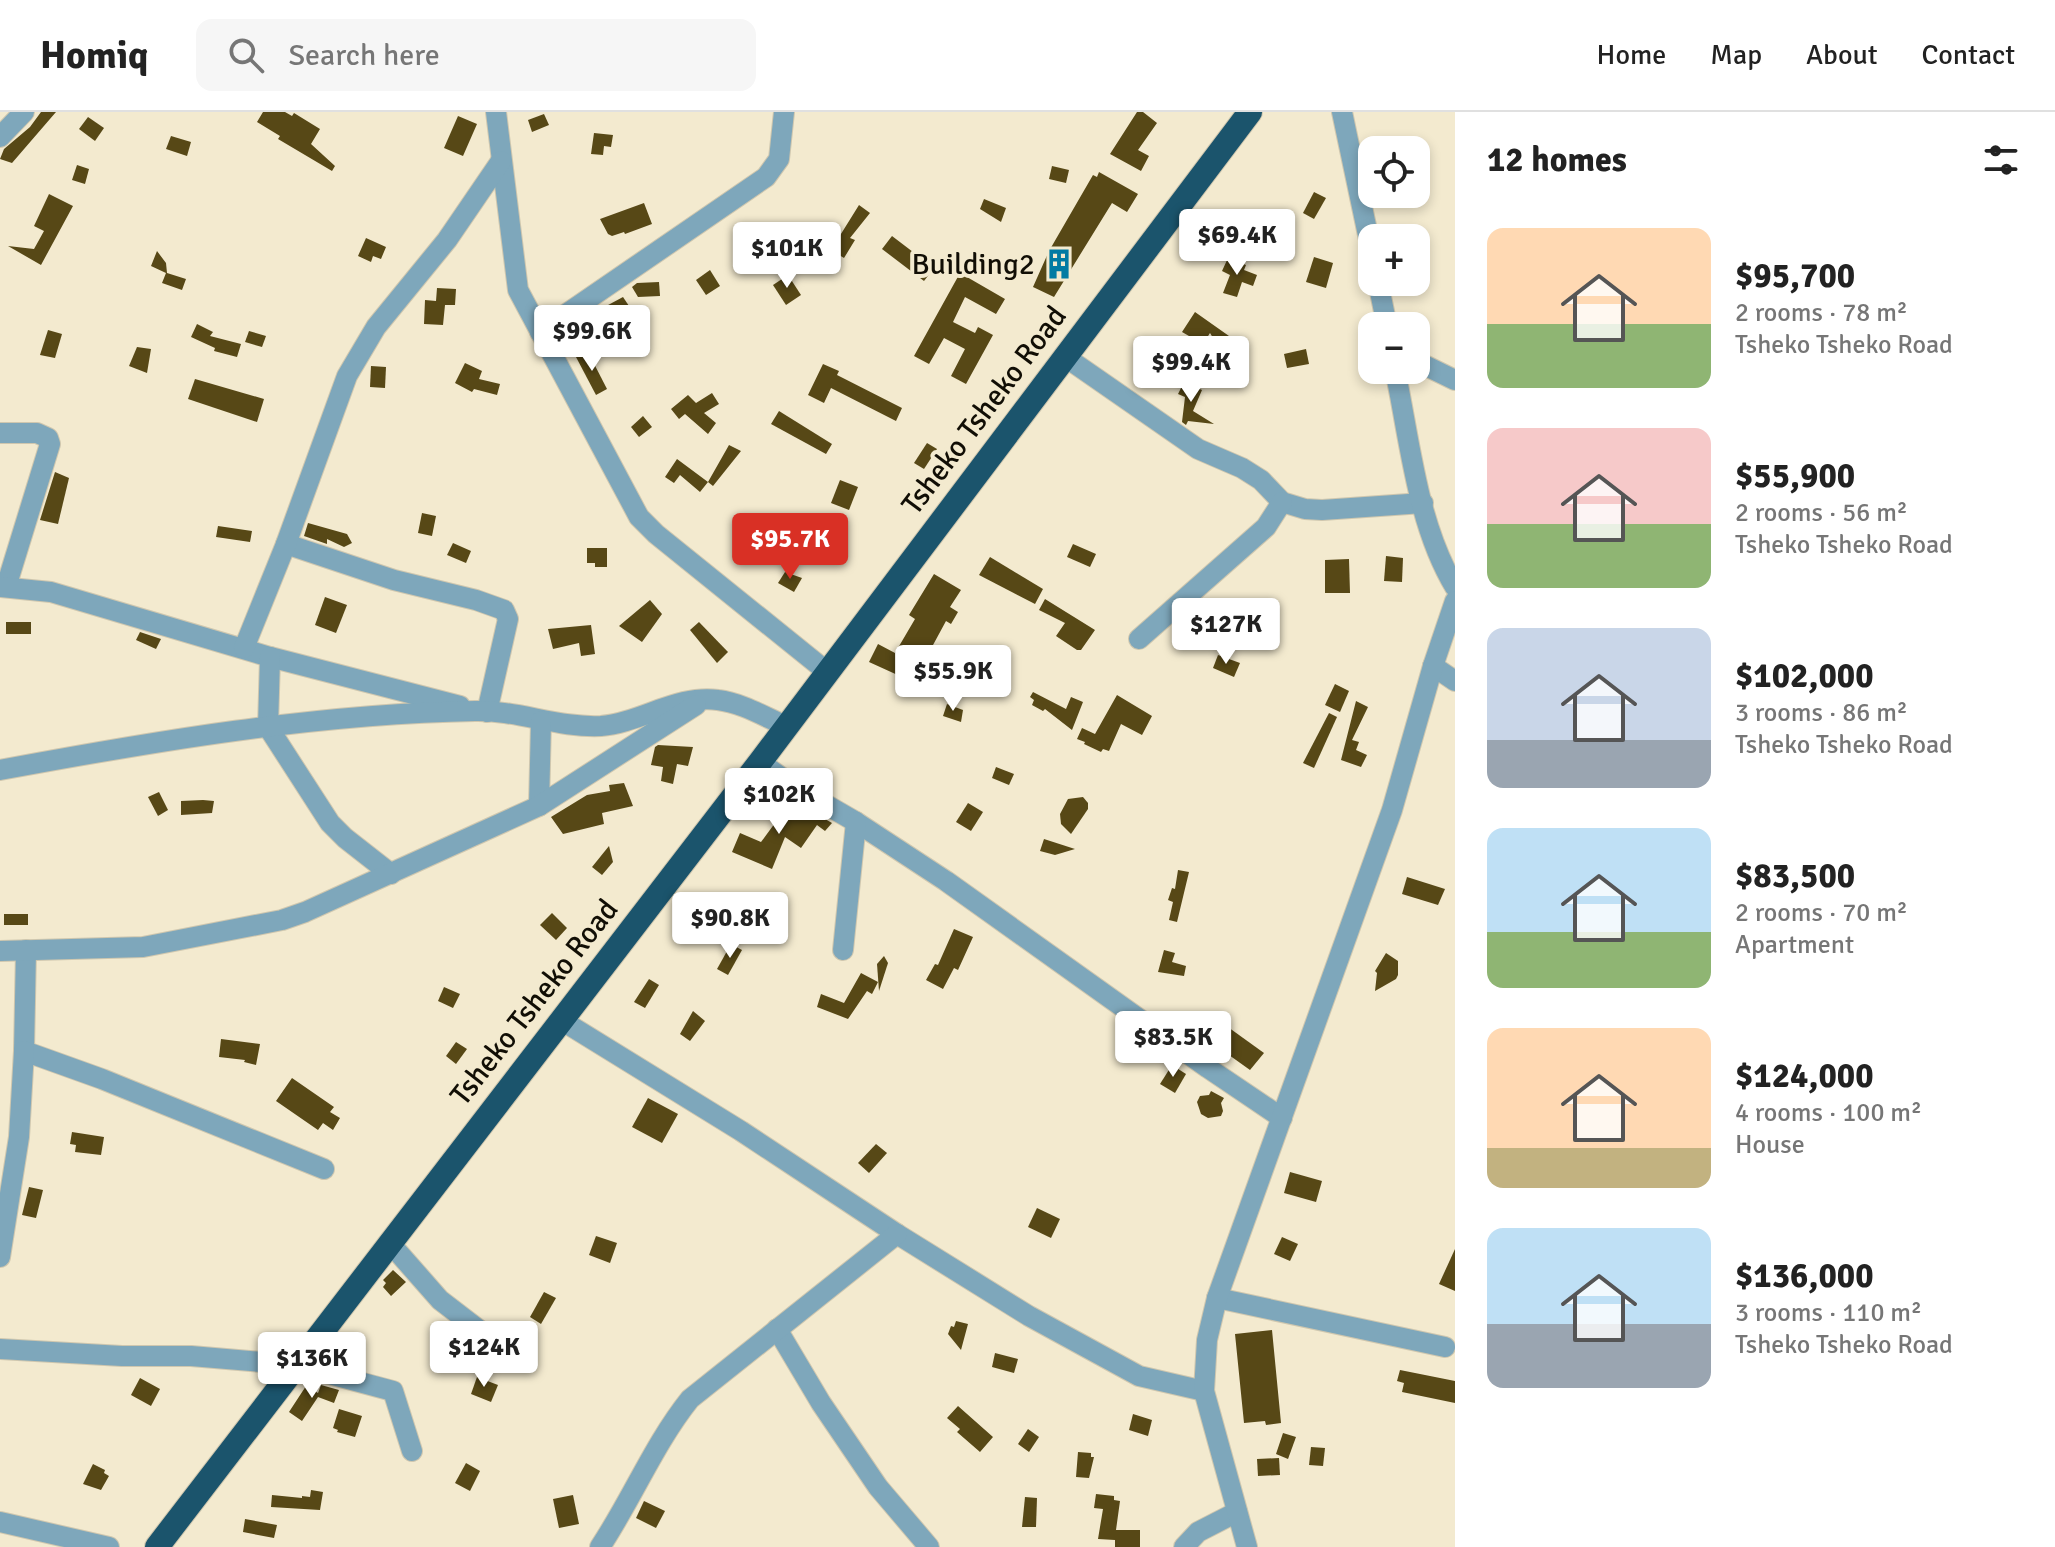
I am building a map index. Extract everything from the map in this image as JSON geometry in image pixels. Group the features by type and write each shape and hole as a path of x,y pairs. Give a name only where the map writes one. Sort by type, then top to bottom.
{"highway":[{"name":"Tsheko Tsheko Road","path":"157,1547 760,762 1250,112"}],"street":[{"path":"0,137 24,112"},
{"path":"496,112 517,285 524,304 639,517 646,526 826,671"},
{"path":"540,332 766,177 779,159 784,112"},
{"path":"1342,112 1366,224"},
{"path":"244,648 286,544 347,376 376,327 447,240 501,161"},
{"path":"1064,356 1179,437 1261,480 1282,502 1322,510 1423,503"},
{"path":"1430,368 1455,380"},
{"path":"1398,384 1433,544 1455,587"},
{"path":"0,433 37,433 48,438 50,444 3,587 51,592 270,657 482,711 579,726 604,726 674,705 721,700 786,726"},
{"path":"1139,639 1266,527 1282,502"},
{"path":"286,544 394,580 485,602 504,610 508,619 482,711"},
{"path":"1247,1547 1204,1391 1207,1340 1217,1298 1392,810 1455,601"},
{"path":"270,657 268,727 330,823 391,874"},
{"path":"1433,666 1455,681"},
{"path":"0,951 143,947 282,920 539,806 703,701"},
{"path":"0,770 268,727 482,711"},
{"path":"539,806 541,721"},
{"path":"760,762 946,881 1282,1118"},
{"path":"843,950 856,822"},
{"path":"0,1257 19,1137 26,950"},
{"path":"561,1020 741,1131 1029,1316 1139,1376 1204,1391"},
{"path":"24,1051 102,1079 324,1169"},
{"path":"600,1547 675,1417 690,1399 897,1234"},
{"path":"389,1242 440,1300 496,1343"},
{"path":"1217,1298 1445,1347"},
{"path":"777,1329 821,1403 878,1487 929,1547"},
{"path":"0,1349 122,1356 191,1356 296,1365 393,1391 412,1451"},
{"path":"1184,1547 1198,1532 1237,1512"},
{"path":"0,1522 109,1547"}],"building":[{"path":"41,112 56,112 12,163 0,159 4,149 30,127"},
{"path":"263,112 285,112 292,116 294,113 320,129 311,144 335,166 332,171 278,139 280,136 257,122"},
{"path":"1137,112 1143,112 1157,123 1138,150 1149,156 1141,171 1110,154"},
{"path":"544,114 549,125 532,132 528,120"},
{"path":"458,116 477,124 463,156 444,148"},
{"path":"88,117 104,128 95,141 79,129"},
{"path":"594,133 613,135 611,147 604,146 603,155 591,154"},
{"path":"171,136 191,142 187,156 166,149"},
{"path":"77,165 89,169 85,184 72,180"},
{"path":"1052,166 1069,170 1066,183 1049,179"},
{"path":"1099,172 1138,194 1127,212 1112,203 1054,297 1033,287 1049,251 1093,175 1097,177"},
{"path":"1314,192 1326,198 1314,219 1303,213"},
{"path":"49,194 73,206 41,265 8,246 34,249 44,231 34,226"},
{"path":"984,199 1006,208 1001,222 980,209"},
{"path":"644,203 652,224 625,234 608,234 600,219"},
{"path":"859,205 870,213 850,238 855,240 844,258 831,250"},
{"path":"892,236 934,268 924,281 882,249"},
{"path":"366,238 386,247 381,259 373,256 371,262 358,256"},
{"path":"157,251 166,263 167,273 186,279 182,290 162,283 166,273 151,266"},
{"path":"1314,257 1333,263 1326,288 1306,282"},
{"path":"1228,258 1246,265 1244,270 1257,275 1253,286 1242,282 1237,297 1223,293 1230,275 1222,271"},
{"path":"710,270 720,286 706,295 696,280"},
{"path":"960,273 1005,299 996,314 965,297 953,322 975,333 978,327 993,335 966,384 951,376 965,349 944,338 929,364 914,356"},
{"path":"788,275 801,295 786,305 773,285"},
{"path":"659,282 660,296 638,297 632,287 637,283"},
{"path":"437,288 456,289 455,305 445,305 443,325 424,324 425,300 436,301"},
{"path":"623,297 629,306 603,320 597,311"},
{"path":"1195,312 1229,336 1236,349 1224,356 1210,333 1203,344 1182,332"},
{"path":"197,324 213,332 210,336 241,344 237,357 214,351 215,348 191,337"},
{"path":"48,330 62,334 55,358 40,355"},
{"path":"249,331 266,336 262,347 245,342"},
{"path":"137,347 151,349 147,373 129,366"},
{"path":"1306,349 1309,364 1287,368 1284,354"},
{"path":"588,352 607,389 596,395 576,357"},
{"path":"465,363 482,371 479,379 500,384 497,395 474,389 472,392 455,383"},
{"path":"823,364 839,371 837,375 902,408 896,421 831,388 824,403 808,395"},
{"path":"371,366 386,367 385,388 370,387"},
{"path":"195,379 264,399 257,422 188,399"},
{"path":"1184,382 1202,390 1193,411 1214,424 1188,421 1186,425 1182,422 1185,397 1178,394"},
{"path":"712,393 719,404 704,413 716,423 708,434 685,414 679,419 671,409 688,395 696,403"},
{"path":"779,411 832,444 826,454 771,424"},
{"path":"643,416 652,427 639,437 631,427"},
{"path":"927,443 937,449 924,469 914,463"},
{"path":"729,445 741,451 713,486 708,482"},
{"path":"677,459 708,482 700,492 680,475 674,483 665,477"},
{"path":"55,472 69,478 58,524 40,520"},
{"path":"840,480 858,487 849,510 831,503"},
{"path":"422,513 436,516 432,536 418,533"},
{"path":"308,523 347,534 352,543 344,547 327,539 327,544 304,536"},
{"path":"218,526 252,531 250,542 216,537"},
{"path":"453,543 471,551 466,563 447,555"},
{"path":"1073,544 1096,554 1090,567 1067,557"},
{"path":"587,548 607,548 607,567 587,563"},
{"path":"1386,556 1403,558 1402,582 1384,581"},
{"path":"990,557 1043,589 1035,604 979,575"},
{"path":"1349,559 1350,593 1325,593 1325,560"},
{"path":"785,572 802,578 794,592 778,583"},
{"path":"934,574 961,590 950,607 958,612 951,624 946,621 913,682 869,662 878,644 895,653 915,619 909,615"},
{"path":"325,597 347,605 336,633 315,625"},
{"path":"1045,599 1095,630 1081,650 1056,636 1065,623 1039,610"},
{"path":"650,600 662,614 642,642 619,626"},
{"path":"6,622 31,622 31,634 6,634"},
{"path":"699,622 728,652 717,663 690,630"},
{"path":"591,625 595,654 581,656 579,643 553,649 548,629"},
{"path":"140,632 161,639 156,649 136,640"},
{"path":"1218,655 1240,663 1234,677 1213,668"},
{"path":"1335,684 1349,691 1340,712 1325,705"},
{"path":"1033,692 1066,709 1071,697 1083,702 1072,730 1045,709 1043,711 1032,705 1034,700 1030,697"},
{"path":"1117,695 1152,716 1142,735 1121,724 1109,751 1103,749 1101,752 1077,739 1082,728 1095,734"},
{"path":"1356,701 1368,707 1352,740 1359,742 1356,750 1367,755 1361,767 1341,760"},
{"path":"947,704 963,710 961,722 943,716"},
{"path":"1329,713 1337,717 1314,768 1303,763"},
{"path":"658,745 693,747 688,766 677,764 673,784 661,781 663,767 651,765"},
{"path":"996,767 1014,774 1009,785 992,778"},
{"path":"624,783 633,806 602,813 604,824 563,834 551,817 587,795 610,791 609,785"},
{"path":"159,792 168,810 158,816 148,797"},
{"path":"1083,797 1088,809 1071,834 1061,824 1060,814 1068,799"},
{"path":"181,801 214,801 212,813 181,815"},
{"path":"783,803 806,820 813,812 832,823 825,831 817,825 801,848 785,837 772,869 732,852 740,833 761,842 775,823 771,820"},
{"path":"968,803 983,812 971,831 956,822"},
{"path":"1044,839 1075,849 1055,855 1040,851"},
{"path":"609,846 613,862 602,875 592,867"},
{"path":"1178,870 1189,872 1177,922 1169,920 1173,902 1168,900 1172,888 1175,889"},
{"path":"1407,877 1445,889 1438,905 1402,894"},
{"path":"552,913 567,928 556,940 540,925"},
{"path":"4,914 28,914 28,925 4,925"},
{"path":"954,929 973,937 958,970 954,968 943,989 926,980 935,964 938,965"},
{"path":"731,944 742,950 728,975 717,969"},
{"path":"1164,950 1175,953 1172,962 1186,966 1184,976 1158,972"},
{"path":"1386,953 1398,961 1398,975 1375,991 1375,971"},
{"path":"884,956 888,963 879,991 877,964"},
{"path":"861,973 878,982 872,994 867,991 848,1019 817,1007 821,994 844,1003"},
{"path":"649,979 659,985 645,1008 634,1002"},
{"path":"444,987 460,994 453,1008 438,1001"},
{"path":"693,1011 705,1021 690,1041 680,1034"},
{"path":"1214,1017 1264,1053 1250,1070 1201,1035"},
{"path":"221,1039 260,1044 256,1065 245,1060 219,1057"},
{"path":"456,1042 467,1049 456,1064 446,1056"},
{"path":"1172,1065 1186,1074 1175,1093 1160,1084"},
{"path":"292,1078 334,1107 330,1112 340,1118 333,1130 323,1123 318,1130 276,1101"},
{"path":"1211,1091 1224,1098 1221,1103 1223,1111 1221,1116 1208,1118 1201,1114 1197,1102 1200,1096 1209,1095"},
{"path":"648,1098 678,1114 662,1143 632,1127"},
{"path":"72,1132 104,1137 101,1155 75,1152 76,1145 70,1144"},
{"path":"876,1144 887,1153 869,1173 858,1163"},
{"path":"1290,1172 1322,1181 1316,1202 1284,1193"},
{"path":"29,1187 43,1190 36,1218 22,1215"},
{"path":"1037,1208 1060,1219 1051,1238 1028,1227"},
{"path":"596,1236 617,1243 610,1263 589,1255"},
{"path":"1282,1237 1298,1244 1290,1261 1274,1254"},
{"path":"1455,1249 1455,1291 1439,1284"},
{"path":"393,1270 406,1282 391,1296 383,1287 386,1283 383,1280"},
{"path":"544,1292 556,1298 541,1324 530,1317"},
{"path":"956,1321 968,1324 961,1350 948,1334"},
{"path":"1272,1330 1281,1423 1244,1423 1235,1334"},
{"path":"513,1339 529,1348 519,1367 502,1358"},
{"path":"995,1353 1018,1359 1014,1373 992,1367"},
{"path":"1400,1370 1455,1381 1455,1403 1402,1392 1404,1383 1397,1381"},
{"path":"477,1377 498,1385 491,1402 471,1394"},
{"path":"140,1378 160,1389 151,1406 131,1395"},
{"path":"321,1385 339,1390 334,1403 318,1397 302,1421 289,1412 306,1386 318,1393"},
{"path":"958,1406 993,1437 980,1452 957,1432 960,1429 947,1418"},
{"path":"339,1409 362,1416 355,1437 333,1428"},
{"path":"1133,1414 1152,1420 1148,1436 1129,1430"},
{"path":"1028,1429 1039,1437 1029,1452 1018,1444"},
{"path":"1283,1433 1296,1437 1288,1459 1276,1454"},
{"path":"1311,1447 1325,1448 1323,1466 1309,1465"},
{"path":"1078,1452 1091,1453 1094,1457 1089,1478 1076,1477"},
{"path":"1279,1458 1280,1475 1258,1476 1257,1459"},
{"path":"466,1463 480,1471 470,1491 455,1483"},
{"path":"93,1464 109,1476 101,1490 83,1484"},
{"path":"311,1490 323,1492 320,1510 271,1507 272,1495 310,1497"},
{"path":"1096,1494 1114,1496 1114,1500 1120,1501 1116,1530 1140,1530 1140,1547 1115,1547 1115,1540 1098,1539 1103,1509 1094,1508"},
{"path":"573,1495 579,1524 559,1528 553,1499"},
{"path":"1025,1497 1037,1498 1036,1527 1022,1527"},
{"path":"644,1501 665,1511 656,1528 636,1518"},
{"path":"245,1519 277,1525 274,1538 243,1532"}],"place":[{"name":"Building2","path":"1059,264"}]}
